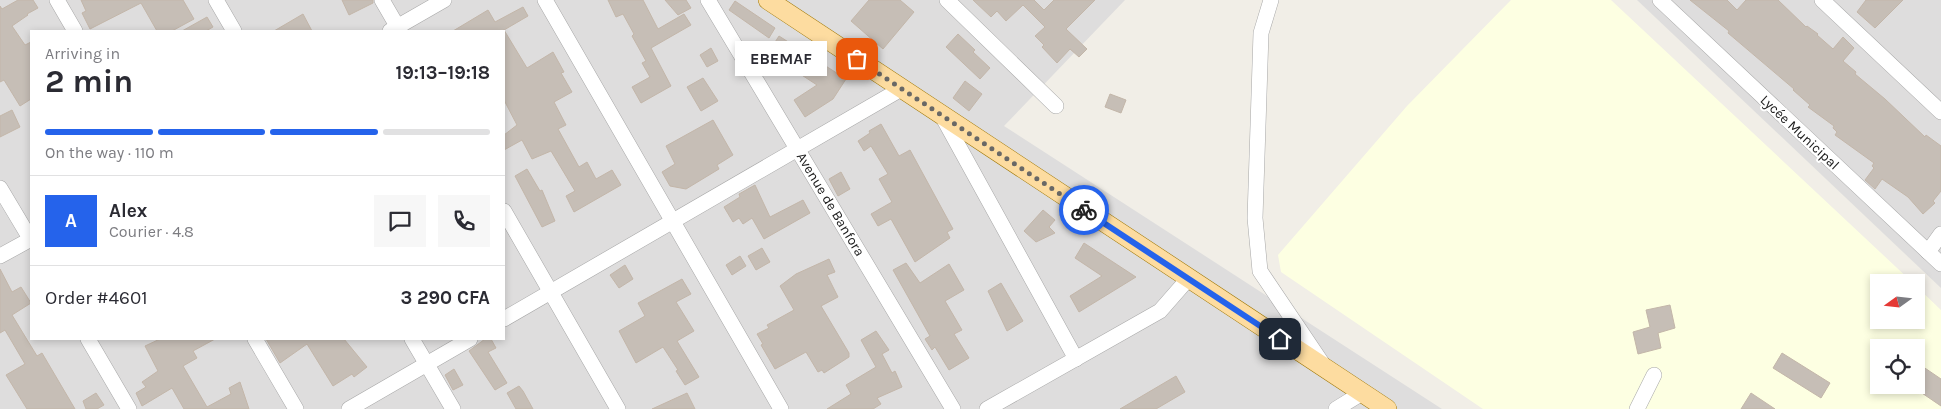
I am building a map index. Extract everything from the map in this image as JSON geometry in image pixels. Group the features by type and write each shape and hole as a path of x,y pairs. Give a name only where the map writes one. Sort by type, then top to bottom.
{"main road":[{"path":"768,0 1386,409"}],"street":[{"path":"57,0 74,30"},
{"path":"216,0 233,30"},
{"path":"382,0 396,30 444,0"},
{"path":"544,0 780,409"},
{"name":"Avenue de Banfora","path":"708,0 954,409"},
{"path":"947,0 1056,106"},
{"path":"1271,0 1261,33 1255,218 1260,271 1325,369"},
{"name":"Lycée Municipal","path":"1660,0 1941,264"},
{"path":"1822,0 1941,112"},
{"path":"505,318 901,88"},
{"path":"942,116 1076,358"},
{"path":"0,188 30,237"},
{"path":"505,213 618,409"},
{"path":"1928,252 1941,234"},
{"path":"0,256 30,240"},
{"path":"987,409 1160,311 1188,279"},
{"path":"89,340 129,409"},
{"path":"256,340 296,409"},
{"path":"413,340 453,409"},
{"path":"349,409 468,340"},
{"path":"1637,409 1654,375"},
{"path":"1336,409 1362,393"}],"shaded area":[{"path":"0,0 1125,0 1004,126 1442,409 0,409"},
{"path":"1511,0 1611,0 1903,274 1870,274 1870,329 1925,329 1925,295 1941,310 1941,409 1483,409 1281,272 1278,255 1407,106"},
{"path":"1637,0 1941,0 1941,288"}],"building":[{"path":"18,0 33,0 38,8 12,26 25,45 30,42 30,100 20,106 4,80 0,82 0,6 2,9"},
{"path":"81,0 183,0 194,19 174,30 156,30 141,3 90,29 82,13 86,11"},
{"path":"342,0 373,0 373,3 349,15"},
{"path":"608,0 643,0 658,29 684,14 691,25 651,48 671,86 641,103 632,87 650,77 642,63 646,61 632,36 634,34 623,14 616,17"},
{"path":"665,0 686,0 691,8 678,15"},
{"path":"869,0 900,0 914,12 883,49 851,21"},
{"path":"973,0 1034,0 1044,10 1054,0 1095,0 1066,29 1087,49 1079,57 1070,49 1057,63 1042,47 1044,45 1035,36 1045,27 1023,5 1006,21 997,11 991,17"},
{"path":"1690,0 1727,0 1737,10 1746,0 1778,0 1806,27 1818,34 1833,49 1843,37 1854,48 1843,61 1925,137 1926,135 1941,146 1941,191 1933,201 1935,203 1923,214 1908,197 1882,179 1875,189 1865,180 1874,168 1872,166 1874,163 1835,135 1837,132 1833,128 1834,126 1808,107 1810,105 1794,89 1728,33 1729,31"},
{"path":"1866,0 1903,0 1875,28 1857,12"},
{"path":"735,1 775,28 769,38 729,10"},
{"path":"523,7 528,16 504,30 455,30 488,10 495,22"},
{"path":"303,14 311,30 276,30"},
{"path":"207,17 213,27 208,30 184,30"},
{"path":"505,32 527,68 553,52 564,72 561,73 572,92 554,102 566,125 558,129 579,167 587,162 596,179 612,170 621,185 574,212 566,196 575,191 551,151 532,159 522,140 505,149 505,134 517,125 505,102"},
{"path":"958,34 990,68 980,79 946,47"},
{"path":"779,36 846,79 833,99 805,117 794,100 817,85 768,53"},
{"path":"711,48 718,61 707,67 700,55"},
{"path":"703,78 718,101 701,111 687,87"},
{"path":"965,81 982,94 969,111 953,98"},
{"path":"1110,94 1126,100 1121,113 1105,107"},
{"path":"12,110 20,127 0,137 0,116"},
{"path":"713,120 733,155 717,165 719,169 686,189 670,186 662,172 675,164 666,146"},
{"path":"881,124 899,156 910,150 953,229 947,232 950,238 915,262 891,219 878,226 871,214 892,202 879,179 888,174 871,146 864,151 858,141 870,133 869,131"},
{"path":"527,169 540,191 542,190 555,221 542,227 515,176"},
{"path":"841,172 850,189 838,196 829,179"},
{"path":"755,185 770,217 803,200 810,213 764,239 752,218 743,224 739,218 733,222 724,207 740,197 739,194"},
{"path":"1043,210 1055,220 1049,227 1055,233 1036,242 1024,231"},
{"path":"1084,243 1136,277 1079,312 1070,296 1102,276 1075,258"},
{"path":"762,248 770,262 756,270 748,256"},
{"path":"740,256 746,266 732,275 726,265"},
{"path":"829,259 835,272 827,275 838,297 821,306 849,353 849,357 824,373 822,370 818,372 806,352 775,369 757,334 769,328 767,325 794,310 780,286 796,274"},
{"path":"906,263 920,283 949,264 964,290 945,301 962,330 954,334 969,358 949,370 935,347 932,350 925,339 930,336 893,270"},
{"path":"625,265 633,279 619,288 610,275"},
{"path":"0,269 12,292 21,287 30,301 30,304 12,315 37,356 42,353 75,409 27,409 6,375 25,364 5,330 0,333"},
{"path":"682,279 691,294 676,302 694,331 677,341 699,377 685,385 663,347 636,363 619,331 645,316 638,303"},
{"path":"1001,283 1023,321 1007,331 988,291"},
{"path":"1670,305 1675,328 1658,333 1661,348 1638,354 1633,332 1650,327 1646,310"},
{"path":"876,331 889,350 882,354 892,373 895,371 902,387 877,398 881,404 873,409 827,409 851,394 846,385 876,367 861,340"},
{"path":"158,340 213,340 193,351 197,358 183,366 207,407 231,394 229,388 240,382 249,409 184,409 172,388 142,406 136,393 146,387 142,382 158,371 145,346"},
{"path":"267,340 345,340 367,367 354,377 352,374 333,386 307,344 280,363"},
{"path":"484,340 492,340 496,348 488,352 507,383 495,390 469,351"},
{"path":"1782,353 1830,383 1821,398 1773,368"},
{"path":"1925,368 1941,379 1941,406 1923,394 1925,394"},
{"path":"454,369 463,385 453,390 445,375"},
{"path":"1176,376 1185,392 1156,409 1120,409"},
{"path":"519,386 533,409 516,409 507,393"},
{"path":"96,393 104,405 97,409 86,409 83,401"},
{"path":"687,393 695,409 652,409"},
{"path":"1751,393 1775,409 1741,409"}],"way so far":[{"path":"857,59 1084,210"}],"place":[{"name":"EBEMAF","path":"857,59"}],"route":[{"path":"1084,210 1280,339"}]}
